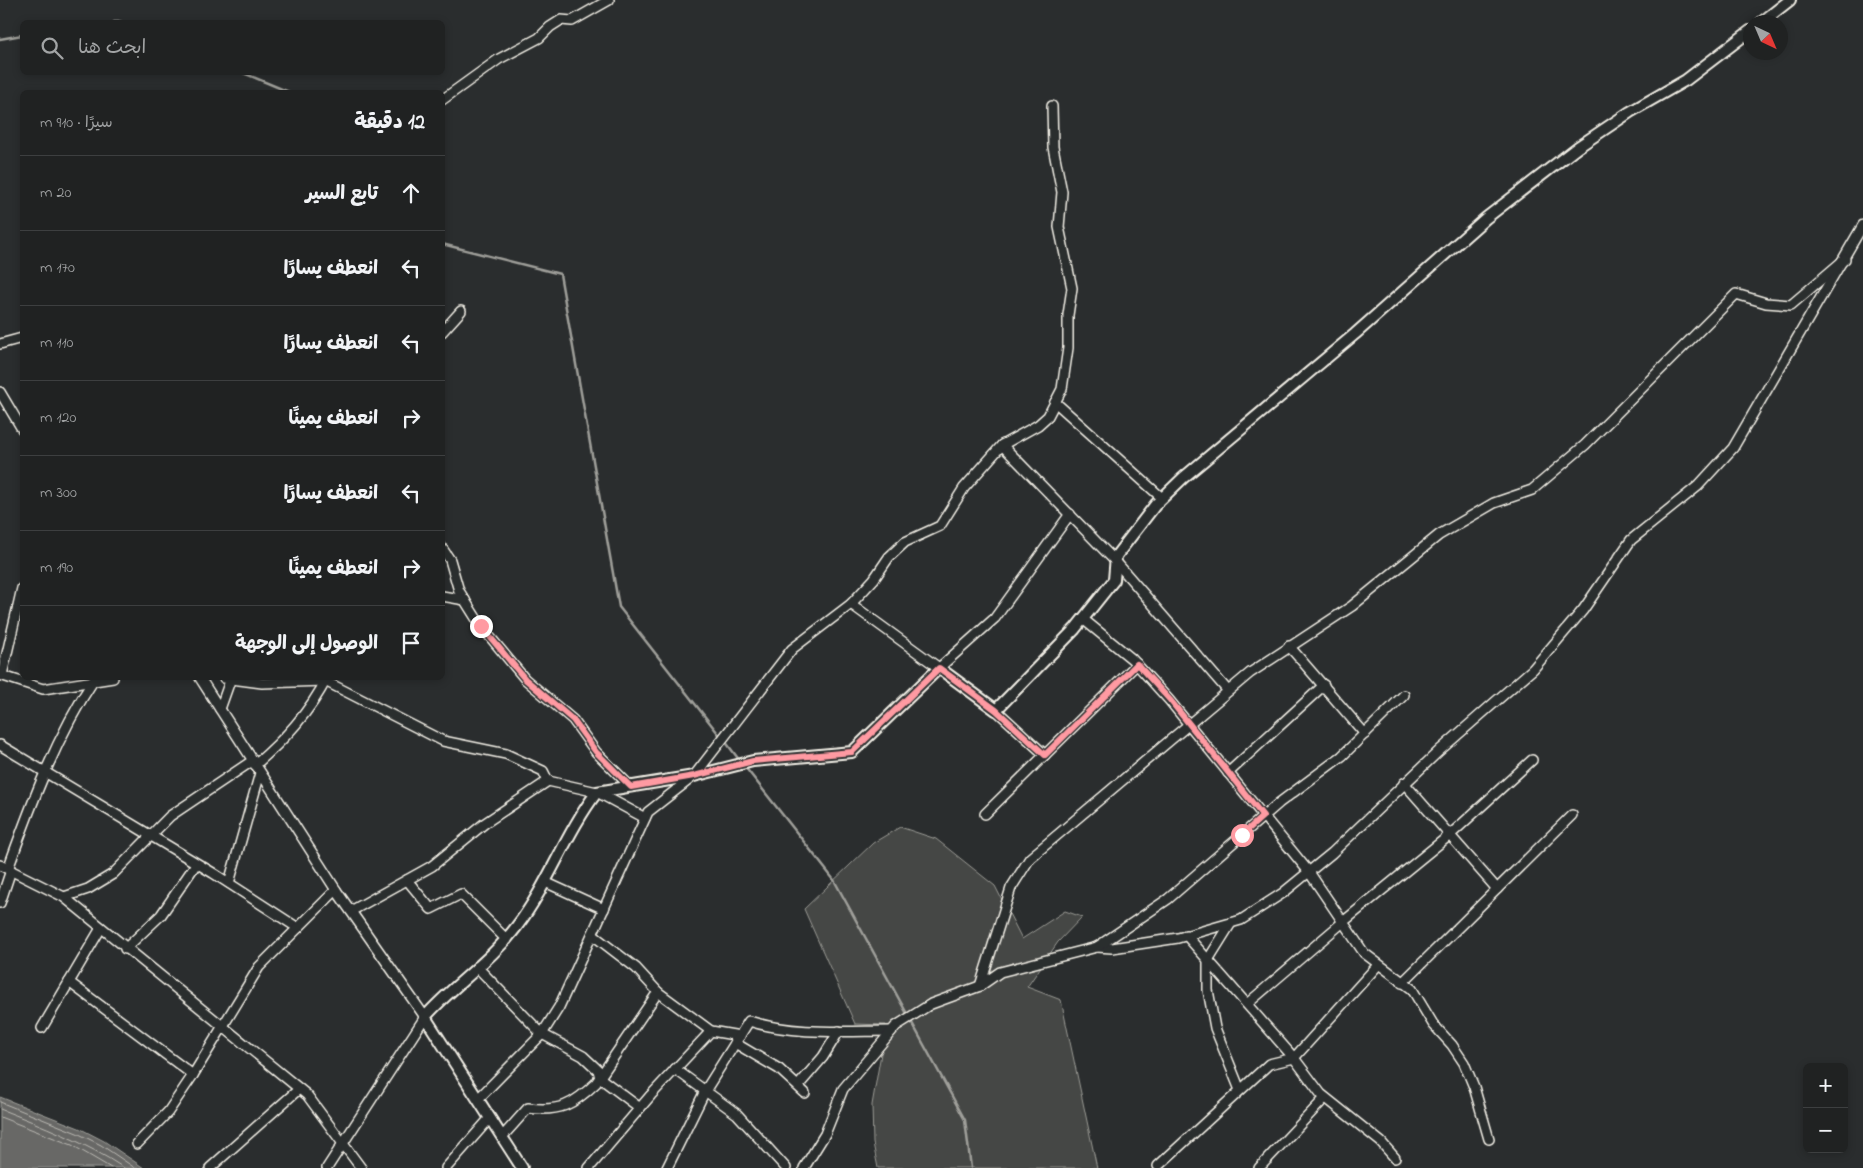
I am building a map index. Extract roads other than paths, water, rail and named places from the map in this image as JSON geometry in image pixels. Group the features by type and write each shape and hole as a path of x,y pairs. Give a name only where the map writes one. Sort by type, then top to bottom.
{"street":[{"path":"445,98 499,59 539,38 550,27 561,20 572,21 609,0"},
{"path":"1771,15 1790,0"},
{"path":"996,710 1030,677 1083,619 1114,580 1116,556 1162,498 1245,425 1355,334 1486,218 1578,147 1630,112 1686,80 1743,36"},
{"path":"478,1099 542,1034 559,1007 648,812 694,776 792,649 851,604 874,578 889,557 905,542 940,526 964,488 1002,445 1038,425 1048,416 1062,389 1068,348 1068,315 1072,288 1059,227 1062,192 1053,147 1052,106"},
{"path":"1097,946 1112,948 1186,935 1241,920 1283,893 1332,853 1404,783 1533,669 1583,610 1631,540 1671,509 1725,458 1845,259 1863,225"},
{"path":"980,986 1011,888 1030,858 1188,724 1228,691 1289,646 1352,606 1439,535 1494,503 1532,490 1585,445 1736,294 1766,302 1791,305 1845,259"},
{"path":"445,329 461,310"},
{"path":"0,344 20,339"},
{"path":"0,392 20,426"},
{"path":"1055,402 1162,498"},
{"path":"0,412 6,403"},
{"path":"1002,445 1116,562 1228,691"},
{"path":"327,1168 344,1145 425,1017 444,995 507,940 555,867 562,846 597,792 694,776 753,761 852,752 939,668 995,618 1070,514"},
{"path":"445,552 450,560 459,591 481,626 525,679 573,720 596,752 631,787"},
{"path":"20,596 1,675 43,689 89,680"},
{"path":"445,597 465,600"},
{"path":"851,604 996,710 1045,755"},
{"path":"1083,619 1137,664 1188,724 1308,872 1364,953 1412,989 1433,1024 1452,1045 1464,1063 1474,1087 1489,1139"},
{"path":"1289,646 1365,734"},
{"path":"984,814 1137,664"},
{"path":"0,903 6,868 44,772 82,698 93,680"},
{"path":"201,680 336,890 425,1017 522,1168"},
{"path":"220,709 227,680"},
{"path":"242,680 262,683 310,680"},
{"path":"64,897 88,889 113,874 170,816 254,763 280,743 302,719 325,680"},
{"path":"328,680 443,741 506,754 543,771 548,781"},
{"path":"1228,773 1324,685"},
{"path":"804,1168 825,1134 843,1089 896,1026 932,1004 980,986 1000,972 1097,946 1168,899 1263,816 1342,756 1404,695"},
{"path":"0,745 229,883 298,928"},
{"path":"1247,1004 1343,922 1450,836 1532,760"},
{"path":"229,883 260,773"},
{"path":"351,910 432,866 485,823 548,781 597,792 645,818"},
{"path":"1404,783 1497,889"},
{"path":"1402,983 1572,814"},
{"path":"125,949 161,915 196,864"},
{"path":"6,868 64,897 125,949 223,1025 299,1089 307,1096 361,1168"},
{"path":"407,880 431,909 461,894 507,940"},
{"path":"545,882 604,909"},
{"path":"137,1144 168,1112 193,1075 259,967 336,890"},
{"path":"1231,923 1208,960 1208,990 1215,1028 1240,1090"},
{"path":"42,1028 101,928"},
{"path":"592,935 636,968 658,992 711,1032 737,1039 768,1061 805,1093"},
{"path":"1186,935 1294,1058 1325,1098 1381,1142 1394,1158"},
{"path":"1158,1166 1268,1064 1294,1058 1378,965"},
{"path":"476,967 542,1034 583,1056 598,1070 600,1078 640,1108"},
{"path":"69,982 193,1075"},
{"path":"502,1137 528,1108 544,1110 562,1108 585,1094 600,1078 658,992"},
{"path":"667,1168 705,1091 749,1021 765,1026 839,1031 891,1031"},
{"path":"798,1086 823,1057 839,1031"},
{"path":"588,1168 675,1069 711,1032"},
{"path":"675,1069 737,1114 786,1168"},
{"path":"210,1168 299,1089"},
{"path":"1259,1168 1325,1098"},
{"path":"446,1168 490,1118"}],"water":[{"path":"0,1097 79,1128 104,1141 144,1168 0,1168"}],"waterway":[{"path":"0,39 20,35"},
{"path":"248,75 284,90"},
{"path":"445,245 560,274 619,607 721,737"},
{"path":"725,741 740,761"},
{"path":"745,767 834,880 965,1120 971,1168"}]}
